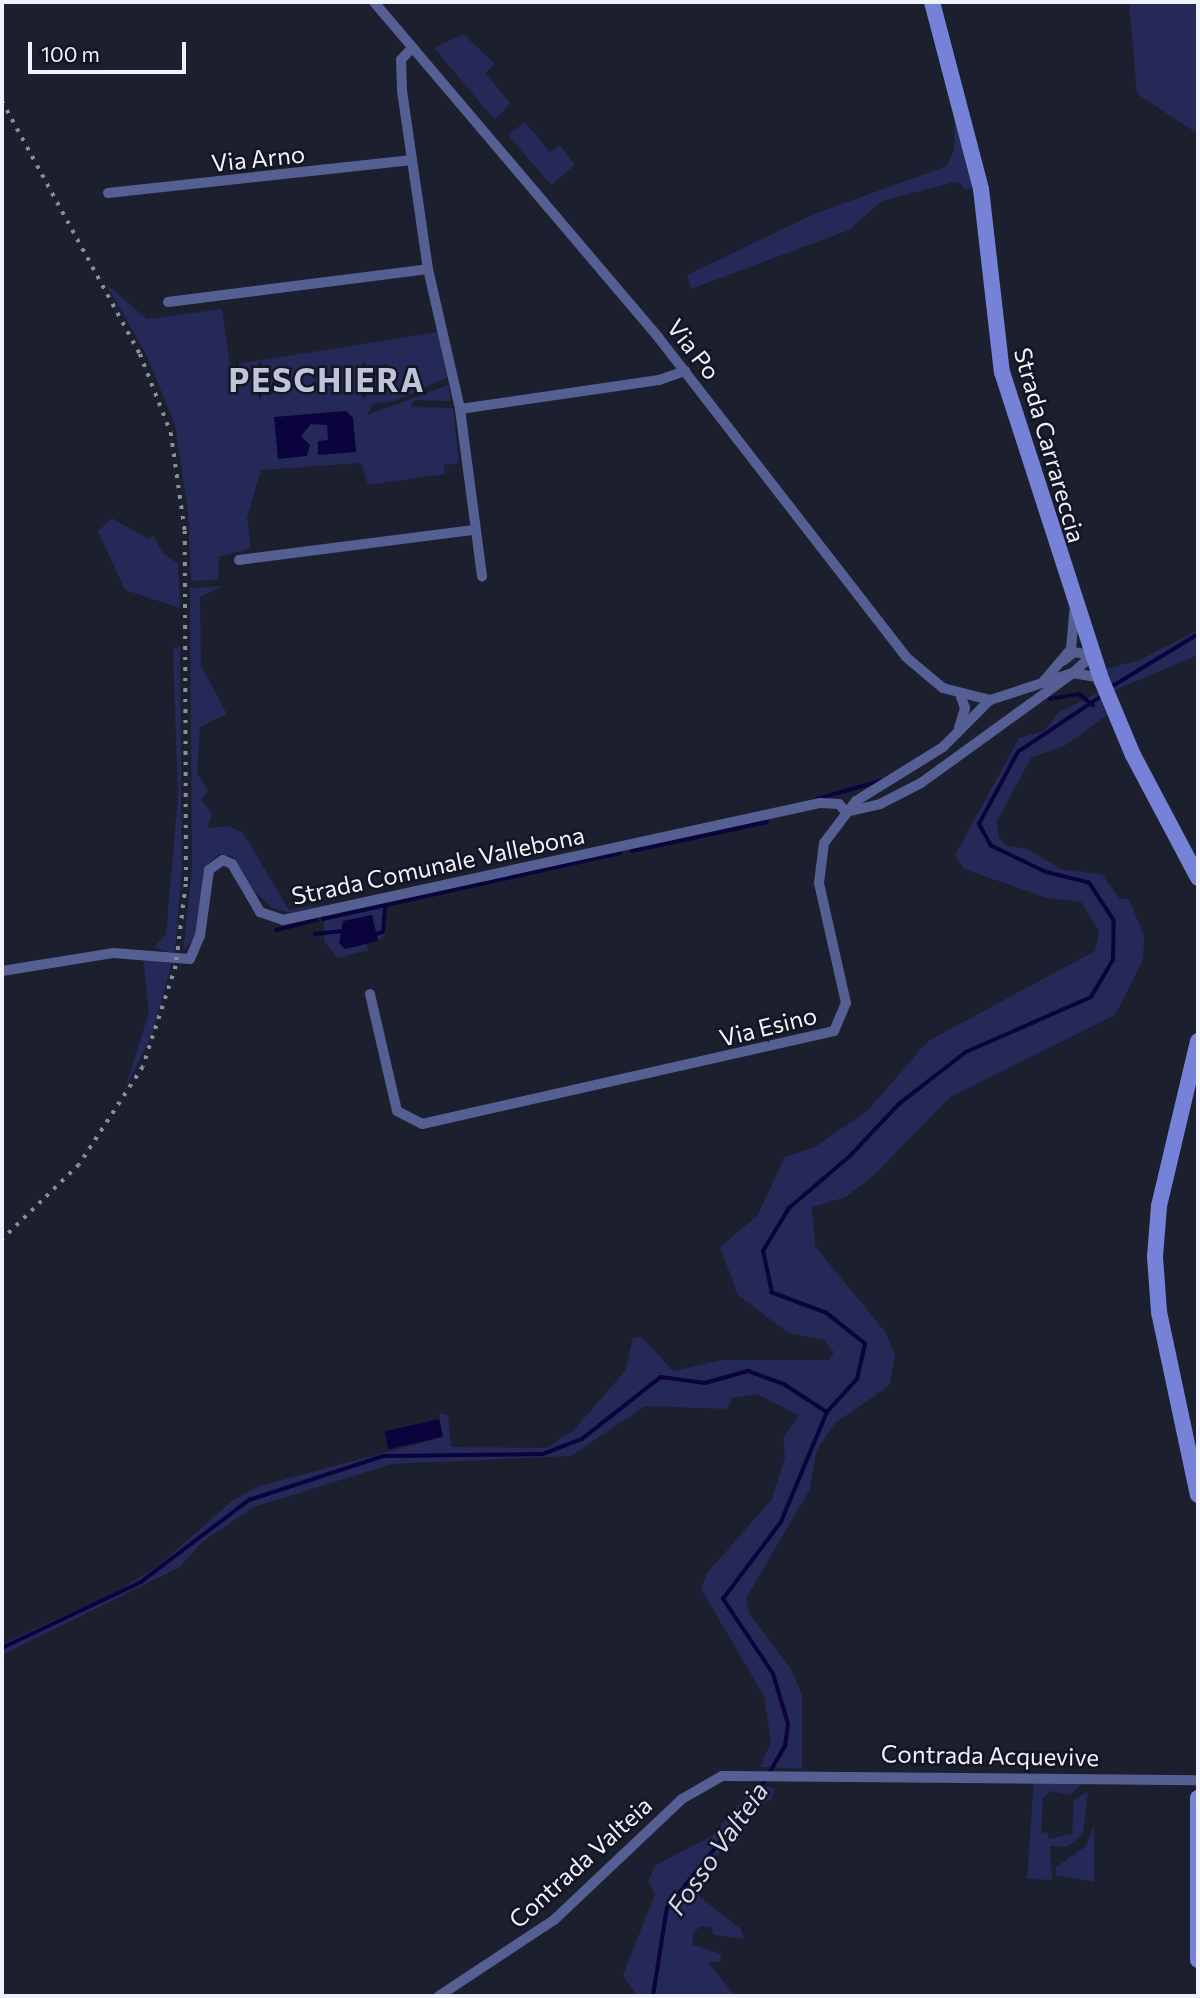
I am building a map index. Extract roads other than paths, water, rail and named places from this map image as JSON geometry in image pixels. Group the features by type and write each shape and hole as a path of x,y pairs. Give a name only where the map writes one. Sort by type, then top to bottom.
{"main road":[{"name":"Strada Carrareccia","path":"932,2 983,199 1002,372 1101,680 1133,755 1198,878"},
{"path":"1198,1041 1160,1206 1155,1256 1159,1312 1198,1494"},
{"path":"1198,1798 1198,1960"}],"street":[{"name":"Via Po","path":"374,2 685,371 906,657 961,697"},
{"path":"412,48 401,60 412,160 428,269 460,409 482,577"},
{"name":"Via Arno","path":"108,193 412,160"},
{"path":"168,302 428,269"},
{"path":"460,409 659,380 685,371"},
{"path":"239,560 474,530"},
{"path":"1063,661 1075,636 1073,598"},
{"path":"1042,683 1074,652 1092,654"},
{"path":"846,812 880,804 921,783 1073,673 1092,654"},
{"path":"957,734 965,714 961,697 990,700 1073,673 1101,680"},
{"path":"990,700 1001,709 1000,725"},
{"name":"Via Esino","path":"370,994 397,1111 422,1125 826,1035 838,1027 846,1003 818,867 824,843 846,812 957,734 990,700"},
{"name":"Strada Comunale Vallebona","path":"2,971 113,953 190,959 200,936 209,870 223,860 232,864 260,912 283,920 820,803 839,804 846,812"},
{"name":"Contrada Valteia","path":"439,1996 554,1920 682,1799 722,1776 781,1774"},
{"name":"Contrada Acquevive","path":"781,1774 1198,1780"}],"waterway":[{"path":"1111,687 1198,634"},
{"path":"1050,699 1079,694 1093,705"},
{"path":"2,1648 141,1582 249,1500 384,1456 543,1454 582,1439 661,1377 705,1383 748,1371 784,1384 827,1412 857,1379 865,1344 826,1313 772,1293 763,1251 789,1208 850,1156 899,1104 966,1052 1091,997 1113,960 1114,921 1089,883 1045,872 991,846 979,824 1018,752 1103,695"},
{"path":"817,799 880,781"},
{"path":"632,851 767,822"},
{"path":"323,919 620,853"},
{"path":"373,935 383,932 385,907"},
{"path":"276,930 317,920"},
{"path":"315,934 345,931"},
{"name":"Fosso Valteia","path":"653,1996 667,1908 753,1801 785,1746 788,1724 773,1674 723,1599 781,1522 827,1412"}],"railway":[{"path":"2,101 140,354 171,433 185,531 186,884 176,966 143,1067 79,1165 2,1240"}],"district":[{"name":"PESCHIERA","path":"327,379"}]}
